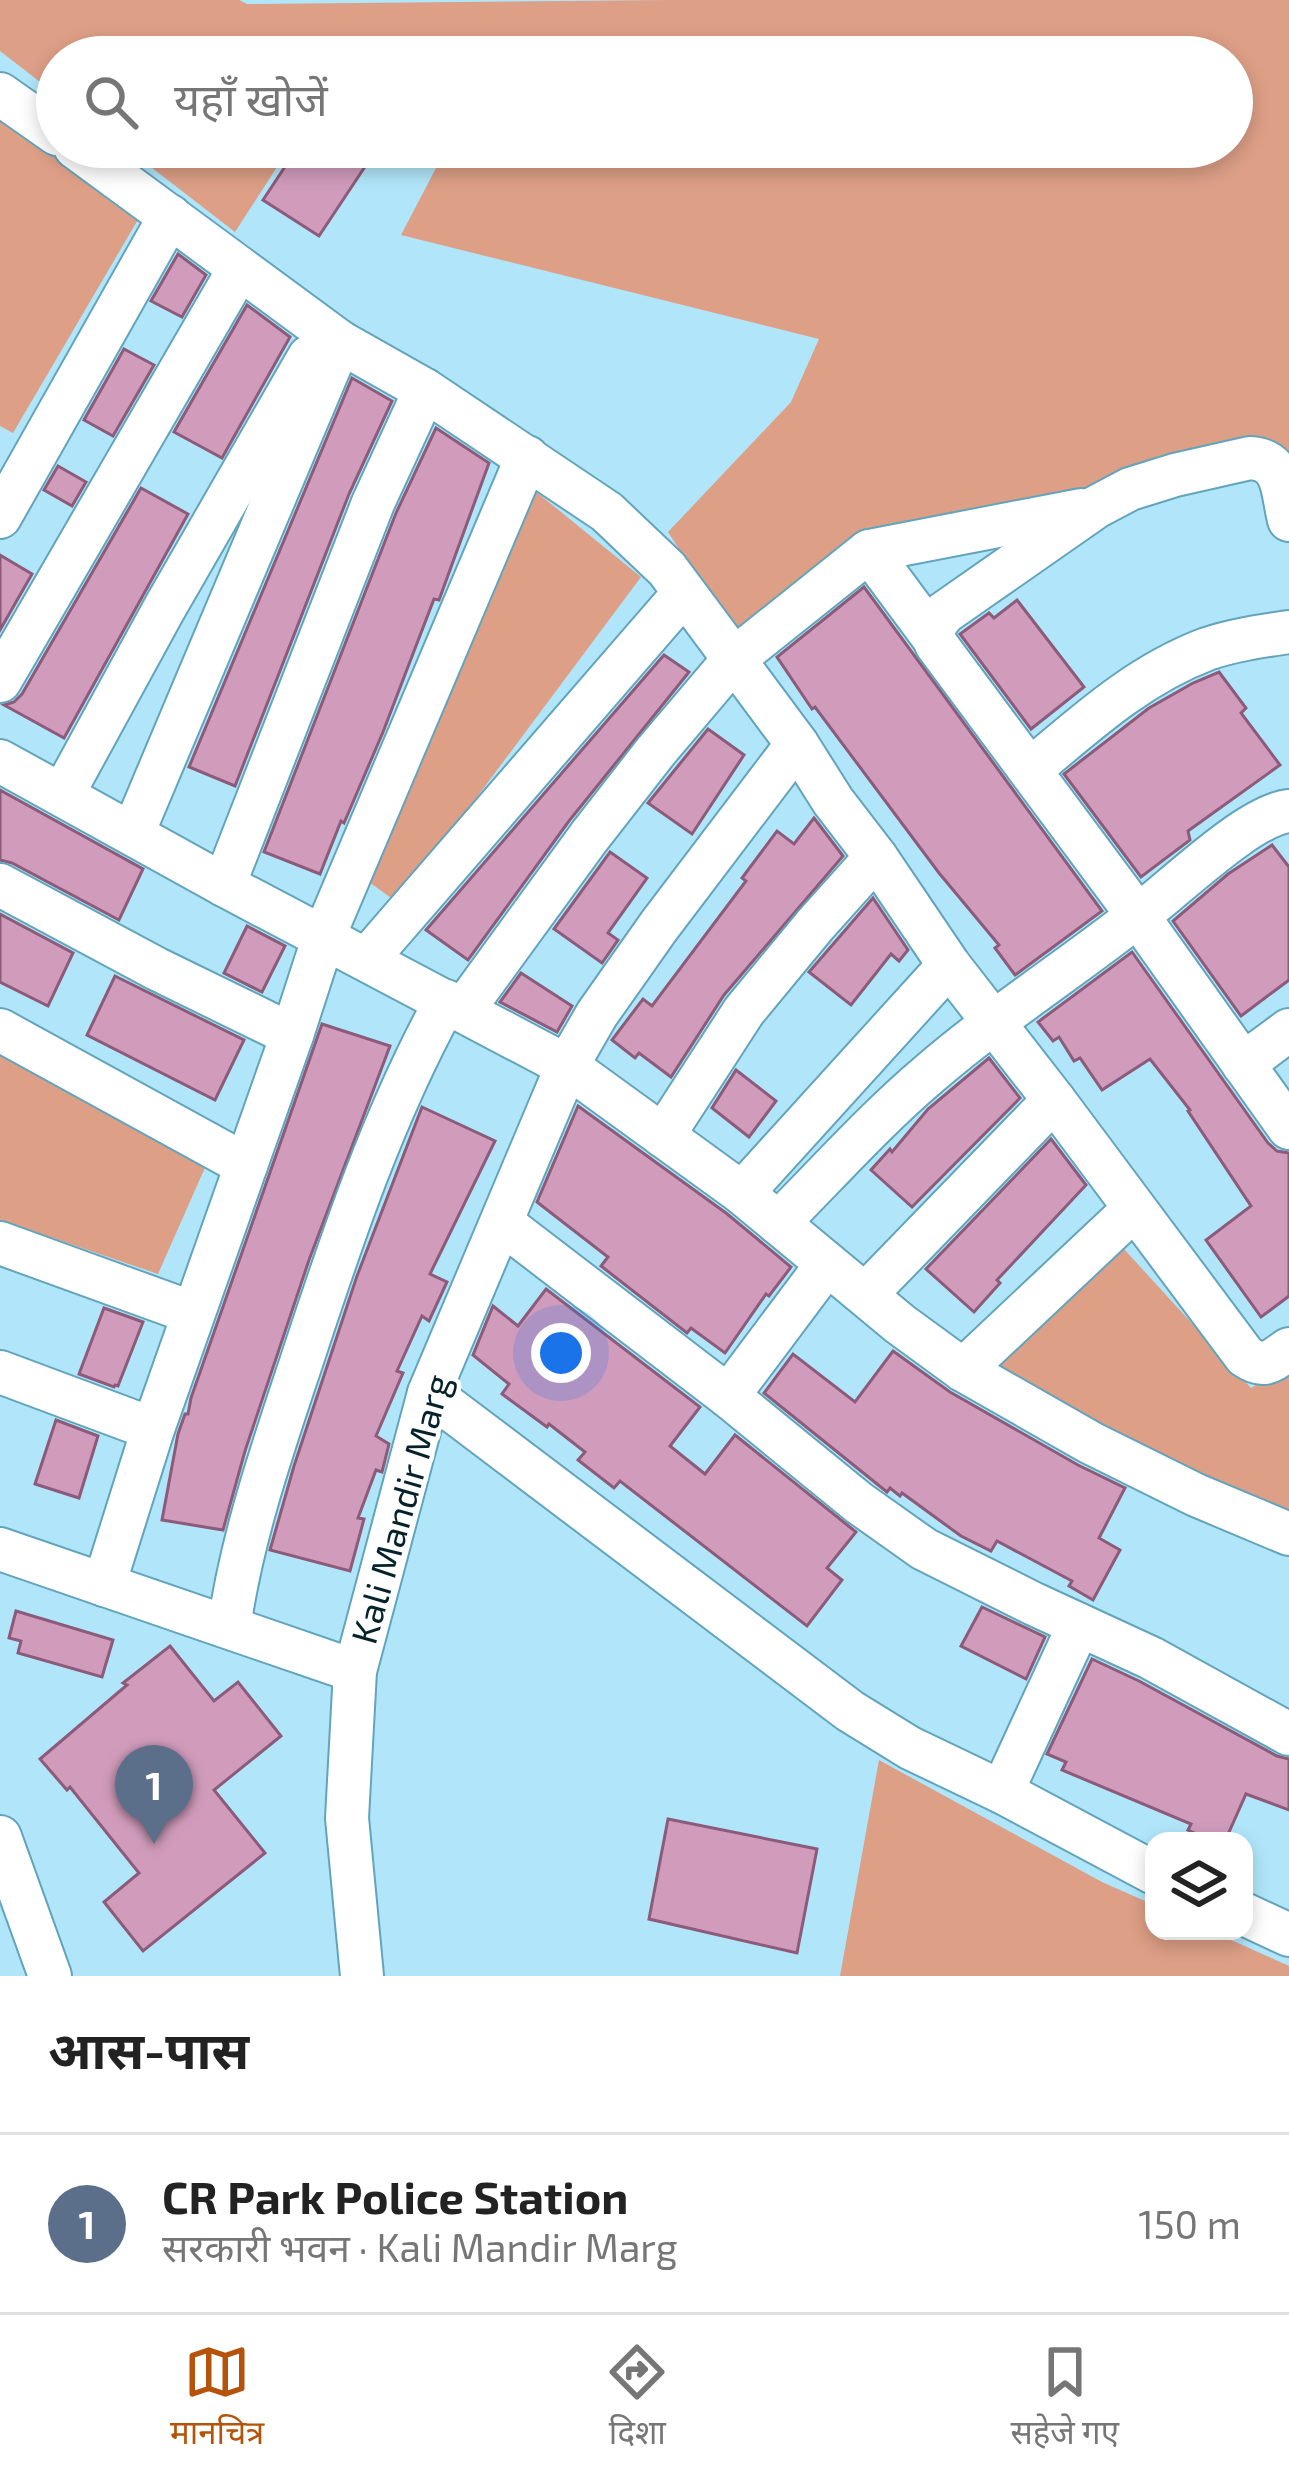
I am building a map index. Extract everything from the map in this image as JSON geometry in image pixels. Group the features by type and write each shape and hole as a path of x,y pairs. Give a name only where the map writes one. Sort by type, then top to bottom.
{"street":[{"path":"0,94 36,119"},
{"path":"103,168 332,336 424,390 607,512 667,569 797,744 949,965 1245,1356 1256,1364 1269,1364 1289,1349"},
{"path":"0,518 15,458 170,216"},
{"path":"0,681 239,269"},
{"path":"63,794 164,608 332,336"},
{"path":"133,832 332,336"},
{"path":"224,885 374,503 424,390"},
{"path":"104,1585 153,1429 324,936 526,457"},
{"path":"932,636 932,628 944,614 1096,507 1130,489 1175,475 1262,459 1276,470 1289,520"},
{"path":"229,1627 236,1580 274,1443 325,1290 405,1085 454,1005 734,659 869,550 1096,507"},
{"path":"869,550 1289,1128"},
{"path":"367,959 684,593"},
{"path":"1030,770 1120,694 1162,669 1210,648 1289,632"},
{"name":"Kali Mandir Marg","path":"362,1976 347,1818 356,1671 429,1393 566,1066 659,926 797,744"},
{"path":"0,760 566,1066 742,1193 963,1370 1091,1443 1289,1534"},
{"path":"778,1223 926,1076 1240,835 1275,812 1289,811"},
{"path":"663,1136 744,1011 876,857"},
{"path":"0,885 292,1035"},
{"path":"742,1193 949,965"},
{"path":"0,1030 246,1165"},
{"path":"1244,1064 1289,1030"},
{"path":"866,1294 1054,1100"},
{"path":"963,1370 1134,1209"},
{"path":"502,1223 924,1549 1151,1658 1289,1734"},
{"path":"0,1243 193,1313"},
{"path":"728,1396 827,1264"},
{"path":"0,1372 153,1429"},
{"path":"429,1393 850,1711 910,1748 1145,1868"},
{"path":"0,1549 356,1671"},
{"path":"1002,1792 1079,1625"},
{"path":"0,1837 50,1976"},
{"path":"1253,1918 1289,1935"}],"shaded area":[{"path":"0,0 239,0 247,4 1289,0 1289,460 1145,506 916,531 737,639 668,532 791,402 819,339 401,235 436,168 1253,168 1253,36 36,36 36,79 0,51"},
{"path":"0,117 36,143 36,168 70,168 139,218 13,433 0,426"},
{"path":"152,168 276,168 235,232"},
{"path":"529,486 641,577 398,903 365,879"},
{"path":"0,1041 211,1154 158,1274 0,1220"},
{"path":"1113,1237 1251,1388 1289,1364 1289,1525 982,1362"},
{"path":"879,1760 1145,1901 1145,1940 1231,1940 1289,1966 1289,1976 840,1976"}],"building":[{"path":"284,168 364,168 319,236 263,200"},
{"path":"178,254 206,275 182,317 151,301"},
{"path":"247,305 290,337 222,458 174,432"},
{"path":"124,349 154,365 113,436 84,420"},
{"path":"352,378 392,401 349,494 235,786 189,767"},
{"path":"436,428 489,463 439,600 434,599 383,732 320,874 264,852 396,513"},
{"path":"58,466 86,482 72,506 44,490"},
{"path":"141,488 188,514 64,738 4,705 22,694"},
{"path":"0,555 32,574 0,630"},
{"path":"864,587 1102,911 1015,975 995,948 999,945 812,709 777,657"},
{"path":"1017,600 1084,687 1031,729 960,634 989,613 994,618"},
{"path":"664,655 689,672 569,821 468,960 426,930"},
{"path":"1219,672 1246,708 1241,713 1280,765 1188,831 1190,840 1141,877 1064,774 1149,708"},
{"path":"708,729 744,755 692,834 648,803"},
{"path":"0,790 143,869 119,920 0,860"},
{"path":"814,818 843,856 724,995 671,1077 612,1040 643,999 652,1006 746,881 742,878 777,831 794,844"},
{"path":"1272,845 1289,867 1289,980 1241,1016 1173,921 1228,874"},
{"path":"610,852 647,878 608,933 618,940 602,963 554,929"},
{"path":"873,898 908,950 899,961 891,954 851,1005 809,972"},
{"path":"0,914 73,953 48,1006 0,982"},
{"path":"247,926 285,946 262,992 224,973"},
{"path":"1132,952 1268,1143 1289,1153 1289,1296 1261,1317 1206,1240 1251,1206 1190,1110 1150,1059 1102,1090 1080,1058 1074,1061 1059,1037 1053,1041 1038,1022"},
{"path":"521,973 572,1006 557,1032 500,1002"},
{"path":"115,976 244,1040 215,1100 87,1035"},
{"path":"322,1024 390,1046 309,1260 223,1530 162,1520 178,1434"},
{"path":"989,1058 1020,1098 912,1207 871,1170 928,1109"},
{"path":"736,1070 776,1101 749,1137 712,1108"},
{"path":"578,1106 726,1213 791,1267 725,1353 691,1328 687,1333 601,1266 608,1257 537,1202"},
{"path":"422,1107 495,1141 430,1274 447,1282 429,1321 422,1316 397,1371 403,1373 376,1436 389,1444 382,1472 376,1470 358,1518 364,1519 350,1571 270,1550 357,1276"},
{"path":"1051,1139 1086,1185 997,1280 1000,1283 974,1312 926,1269"},
{"path":"546,1289 700,1407 670,1446 705,1474 735,1435 856,1532 827,1568 842,1580 807,1626 620,1481 614,1488 578,1460 585,1452 502,1394 509,1384 473,1355 493,1306 518,1326"},
{"path":"104,1308 143,1322 114,1387 79,1374"},
{"path":"893,1351 950,1392 1125,1488 1099,1538 1120,1550 1093,1600 1069,1586 1072,1581 997,1541 991,1551 961,1536 902,1493 890,1488 887,1492 764,1393 793,1354 855,1402"},
{"path":"56,1420 98,1436 79,1498 35,1484"},
{"path":"982,1607 1045,1637 1026,1679 961,1646"},
{"path":"16,1611 113,1640 102,1677 18,1653 21,1641 9,1638"},
{"path":"170,1646 214,1701 238,1682 281,1736 214,1790 265,1853 143,1951 104,1902 139,1873 70,1787 67,1790 40,1759"},
{"path":"1092,1659 1289,1759 1289,1810 1246,1794 1229,1832 1192,1832 1188,1830 1191,1824 1062,1770 1066,1762 1047,1754"},
{"path":"668,1819 817,1849 797,1953 649,1919"}],"place":[{"name":"CR Park Police Station","path":"154,1844"}]}
